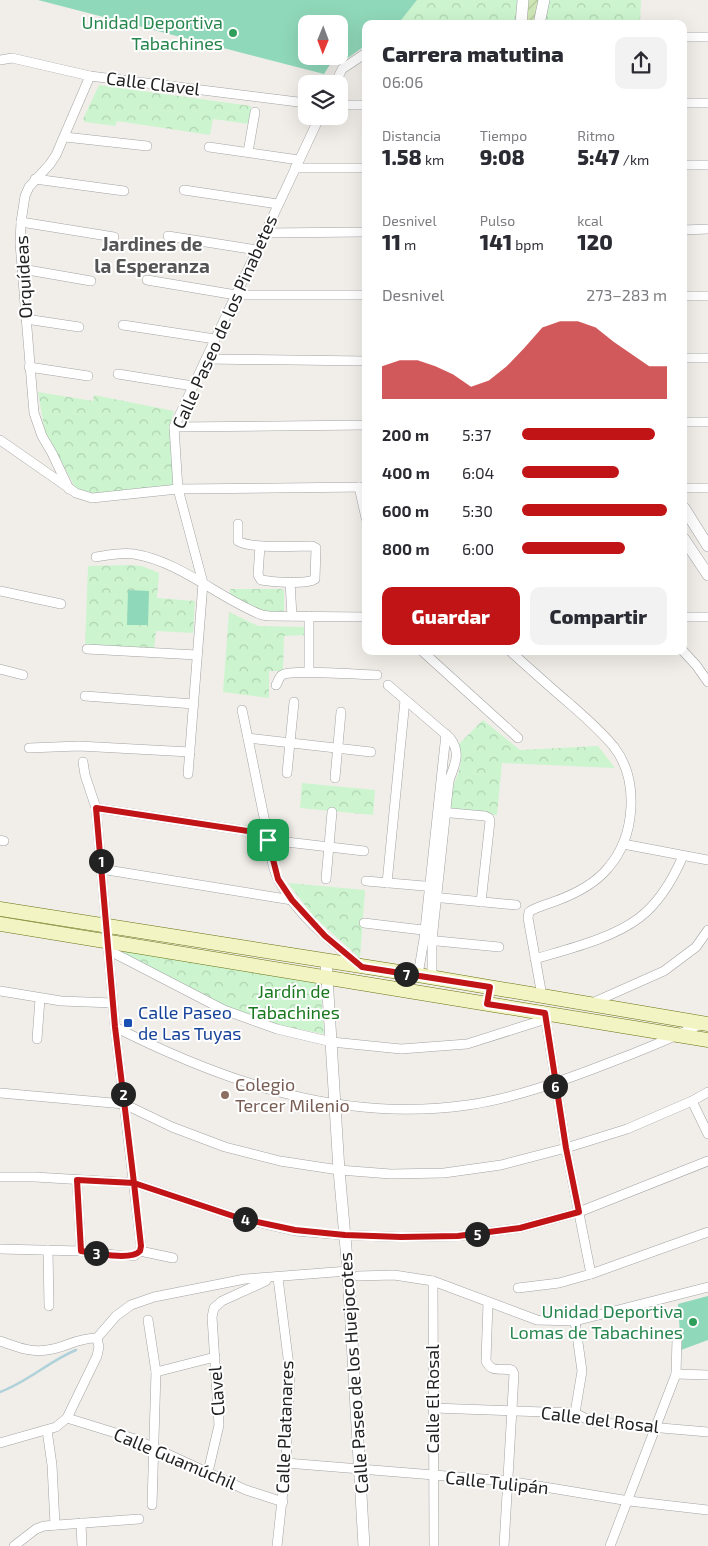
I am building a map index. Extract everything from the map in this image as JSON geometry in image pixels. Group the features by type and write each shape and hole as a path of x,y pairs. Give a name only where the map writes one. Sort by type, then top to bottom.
{"main road":[{"path":"0,909 362,967 425,973 588,1005 706,1022"},
{"path":"0,924 108,946 327,978 487,1004 545,1016 708,1040"},
{"path":"487,1004 490,987"}],"street":[{"path":"521,20 523,0"},
{"path":"540,20 544,0"},
{"path":"687,38 708,37"},
{"path":"339,75 342,69 362,56"},
{"name":"Calle Clavel","path":"0,59 12,58 90,76 298,102"},
{"name":"Orquídeas","path":"69,489 38,428 34,413 20,243 21,222 25,196 29,187 35,178 50,164 65,137 90,76"},
{"path":"687,103 708,103"},
{"path":"348,105 362,105"},
{"path":"248,152 255,112"},
{"name":"Calle Paseo de los Pinabetes","path":"188,774 203,583 178,489 174,427 316,125"},
{"path":"65,137 147,146"},
{"path":"209,147 248,152 297,164 362,168"},
{"path":"687,165 708,165"},
{"path":"35,178 124,191"},
{"path":"184,190 278,204"},
{"path":"21,222 114,237"},
{"path":"687,230 708,229"},
{"path":"265,233 362,232"},
{"path":"168,236 257,250"},
{"path":"22,269 91,281"},
{"path":"146,280 236,295 362,295"},
{"path":"687,296 708,296"},
{"path":"26,320 79,327"},
{"path":"123,325 215,339"},
{"path":"687,358 708,358"},
{"path":"206,359 362,360"},
{"path":"29,366 88,376"},
{"path":"118,374 193,386"},
{"path":"687,422 708,422"},
{"path":"174,427 362,425"},
{"path":"0,440 69,489 84,497 100,498 178,489 362,487"},
{"path":"687,488 708,488"},
{"path":"687,522 708,546"},
{"path":"238,524 239,543 260,546 312,546 316,548 315,579 290,582 260,578 258,575 260,546"},
{"path":"688,553 708,575"},
{"path":"96,557 132,554 151,558 171,566 262,615 362,616"},
{"path":"290,582 292,616"},
{"path":"0,591 61,604"},
{"path":"308,672 309,616"},
{"path":"687,617 708,617"},
{"path":"87,649 197,655"},
{"path":"426,655 518,738"},
{"path":"515,655 597,728 615,748 625,770 631,797 630,820 623,844 608,869 585,888 554,902 534,908 529,912 528,918 542,996"},
{"path":"687,655 708,682"},
{"path":"0,669 23,675"},
{"path":"276,685 283,675 308,672 377,675"},
{"path":"388,685 446,734 453,743 457,756 456,764 449,781 442,812"},
{"path":"85,696 194,704"},
{"path":"387,883 405,700"},
{"path":"288,773 294,702"},
{"path":"242,710 278,879 292,900 325,936 362,967"},
{"path":"335,778 341,712"},
{"path":"425,973 442,812 446,734"},
{"path":"248,738 371,752"},
{"path":"28,748 78,746 190,752"},
{"path":"0,1249 81,1251 134,1256 140,1251 141,1246 115,1027 96,808 83,762"},
{"path":"96,808 329,847 364,851"},
{"path":"326,879 332,812"},
{"path":"442,812 489,818 481,902"},
{"path":"623,844 708,860"},
{"path":"535,959 616,931 639,918 674,878 683,856"},
{"path":"101,869 292,900"},
{"path":"366,881 434,887"},
{"path":"433,897 516,905"},
{"path":"364,923 499,947"},
{"path":"588,1005 664,971 696,947 708,930"},
{"path":"108,946 224,1010 277,1029 332,1042 401,1049 467,1044 545,1016 566,1148 591,1274"},
{"name":"Calle Paseo de los Huejocotes","path":"326,961 339,1170 345,1235 353,1274 364,1546"},
{"path":"0,990 40,999 113,1003"},
{"path":"37,1040 40,999"},
{"path":"115,1027 200,1067 244,1083 336,1104 380,1109 424,1109 469,1105 512,1096 586,1072 706,1022"},
{"path":"0,1093 124,1104 172,1127 225,1147 280,1161 339,1170 391,1174 444,1173 501,1165 566,1148 627,1129 692,1101 708,1092"},
{"path":"692,1101 708,1134"},
{"path":"0,1177 35,1177 134,1183 239,1218 295,1230 345,1235 401,1237 458,1236 520,1228 579,1212 708,1161"},
{"path":"77,1180 81,1251"},
{"path":"518,1288 559,1283 591,1274 708,1232"},
{"path":"48,1250 49,1306"},
{"path":"140,1251 174,1258"},
{"path":"0,1341 27,1350 38,1351 49,1350 80,1339 97,1338 116,1316 131,1305 154,1297 245,1279 353,1274 394,1275 433,1282 538,1320 575,1321 708,1287"},
{"name":"Clavel","path":"208,1472 219,1425 212,1317 214,1308 222,1301 275,1278"},
{"name":"Calle Platanares","path":"275,1278 290,1374 286,1464 277,1546"},
{"name":"Calle El Rosal","path":"433,1282 434,1546"},
{"path":"488,1302 486,1360 492,1369 512,1370 514,1374 504,1546"},
{"path":"148,1320 156,1372 152,1505"},
{"path":"574,1413 582,1371 575,1321"},
{"path":"0,1443 56,1427 66,1418 97,1356 99,1347 97,1338"},
{"path":"610,1546 629,1501 676,1374 677,1340"},
{"path":"156,1372 215,1358"},
{"path":"676,1374 708,1375"},
{"name":"Calle del Rosal","path":"433,1408 574,1413 592,1422 708,1432"},
{"name":"Calle Guamúchil","path":"66,1418 135,1439 263,1497 283,1502"},
{"path":"47,1430 52,1465 55,1525"},
{"name":"Calle Tulipán","path":"286,1464 508,1481 629,1501 708,1510"},
{"path":"14,1546 36,1529 44,1526 139,1519"},
{"path":"81,1523 82,1546"}],"green space":[{"name":"Unidad Deportiva Tabachines","path":"38,0 417,0 401,20 362,20 362,48 348,58 348,15 298,15 298,65 330,65 324,74"},
{"path":"417,0 518,0 517,20 401,20"},
{"path":"527,0 541,0 537,20 526,20"},
{"path":"549,0 641,0 640,20 545,20"},
{"path":"99,85 251,106 249,124 213,119 210,135 117,121 115,126 85,122 83,119"},
{"path":"38,392 93,401 94,395 174,411 170,424 173,486 98,496 83,492 75,487 45,432"},
{"path":"88,566 142,566 159,573 157,598 195,601 193,633 156,631 154,650 85,646"},
{"path":"230,589 282,589 284,591 284,612 263,613 230,595"},
{"path":"128,590 149,591 148,625 127,625"},
{"path":"229,612 258,626 306,627 306,635 284,636 283,671 269,671 269,698 223,692"},
{"path":"483,720 520,750 598,746 615,768 502,763 497,815 450,811 451,795 461,761 458,745"},
{"path":"302,783 375,790 373,815 300,808"},
{"path":"288,883 365,890 360,958 314,917"},
{"name":"Jardín de Tabachines","path":"117,946 320,980 324,1034 279,1025 225,1007 117,952"},
{"name":"Unidad Deportiva Lomas de Tabachines","path":"708,1296 708,1340 681,1350 678,1304"}],"waterway":[{"path":"0,1392 20,1383 76,1350"}],"place":[{"name":"Unidad Deportiva Tabachines","path":"233,33"},
{"name":"Calle Paseo de Las Tuyas","path":"128,1023"},
{"name":"Colegio Tercer Milenio","path":"225,1095"},
{"name":"Unidad Deportiva Lomas de Tabachines","path":"693,1322"}],"district":[{"name":"Jardines de la Esperanza","path":"152,255"}],"route":[{"path":"268,840 267,834 96,808 115,1027 134,1183 77,1180 81,1251 124,1256 137,1255 141,1246 134,1183 239,1218 295,1230 345,1235 401,1237 458,1236 520,1228 579,1212 566,1148 545,1013 487,1004 490,987 362,967 325,936 292,900 278,879 268,840"}]}
